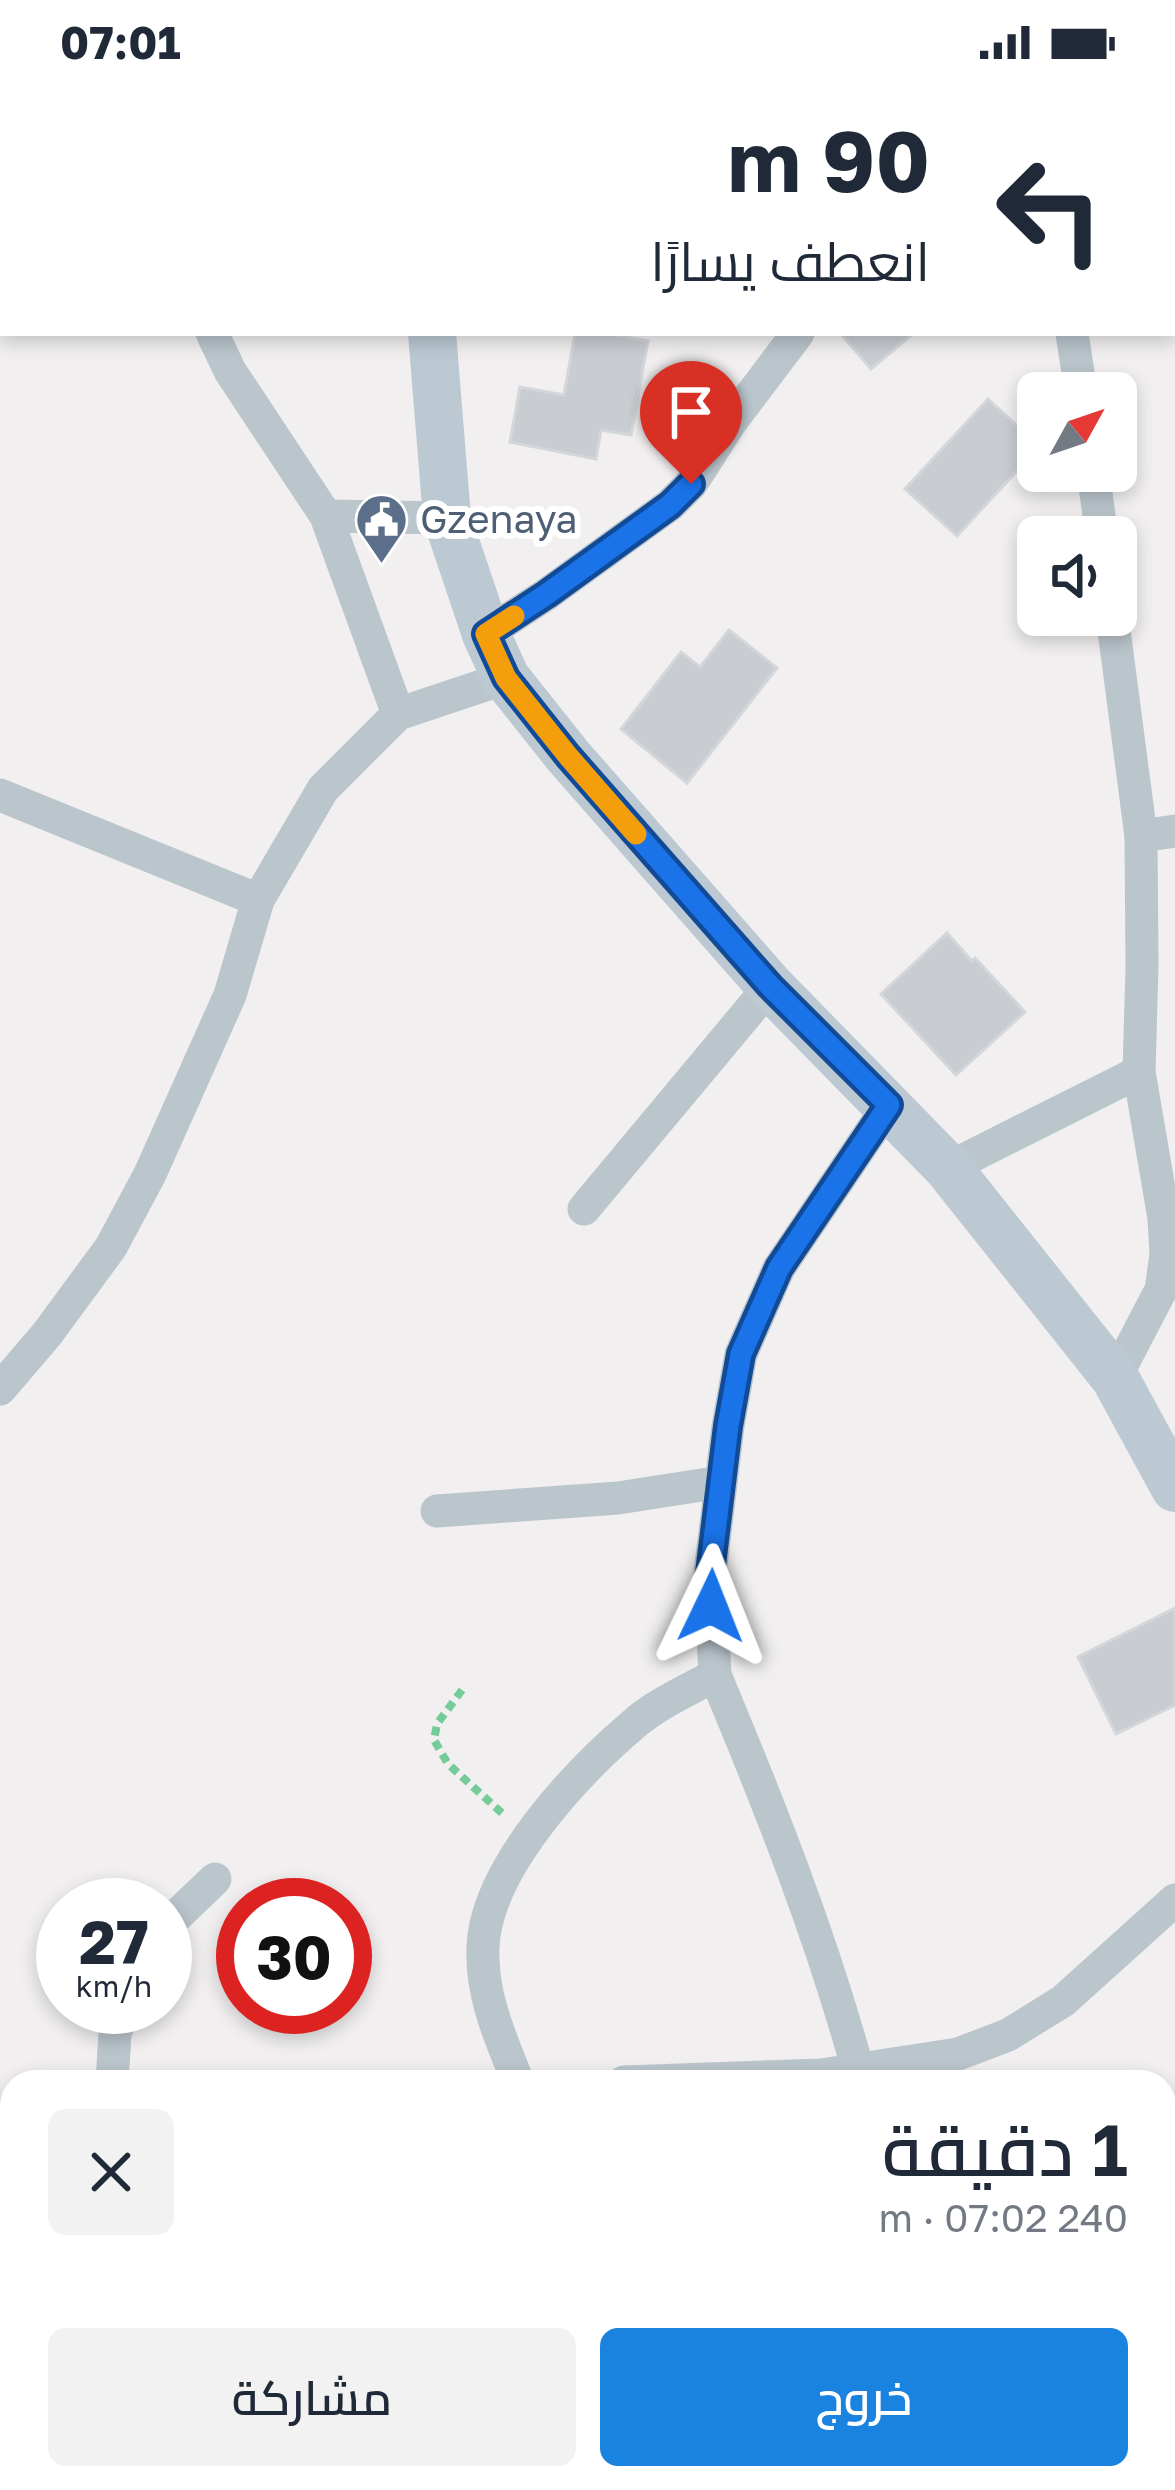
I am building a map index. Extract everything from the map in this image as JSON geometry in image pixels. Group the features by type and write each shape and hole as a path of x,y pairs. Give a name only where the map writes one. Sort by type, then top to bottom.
{"street":[{"path":"213,336 230,371 326,516 398,714"},
{"path":"432,336 447,518 506,678 568,756 770,986 948,1168 1115,1378 1175,1488"},
{"path":"486,634 670,505 691,484 796,336"},
{"path":"1072,336 1078,372"},
{"path":"326,516 447,518"},
{"path":"1115,636 1141,836 1139,1072 1166,1255 1161,1290 1115,1378"},
{"path":"0,1389 111,1247 150,1174 230,994 258,900 323,789 398,714 506,678"},
{"path":"0,795 258,900"},
{"path":"1141,836 1175,831"},
{"path":"584,1209 770,986"},
{"path":"948,1168 1139,1072"},
{"path":"889,1105 779,1268 741,1354 710,1573 715,1675 836,1989 858,2070 958,2054 1008,2035 1063,2000 1175,1900"},
{"path":"437,1511 618,1498 722,1482"},
{"path":"513,2070 491,2014 482,1952 496,1891 563,1793 638,1720 715,1675"},
{"path":"192,1901 215,1879"},
{"path":"113,2070 115,2034"}],"path":[{"path":"462,1690 437,1724 434,1740 448,1764 528,1838"}],"building":[{"path":"574,336 648,341 631,435 601,430 596,459 510,442 520,387 564,395"},
{"path":"843,336 910,336 871,369"},
{"path":"988,399 1017,426 1017,471 957,536 905,489"},
{"path":"729,630 777,668 687,783 621,729 681,652 700,667"},
{"path":"947,933 1025,1012 956,1075 881,994"},
{"path":"1175,1608 1175,1705 1116,1734 1078,1657"}],"slow traffic":[{"path":"514,616 486,634 506,678 636,834"}],"place":[{"name":"Gzenaya","path":"381,565"}],"route":[{"path":"691,484 670,505 486,634 506,678 568,756 770,986 889,1105 779,1268 741,1354 710,1573 711,1606"}]}
